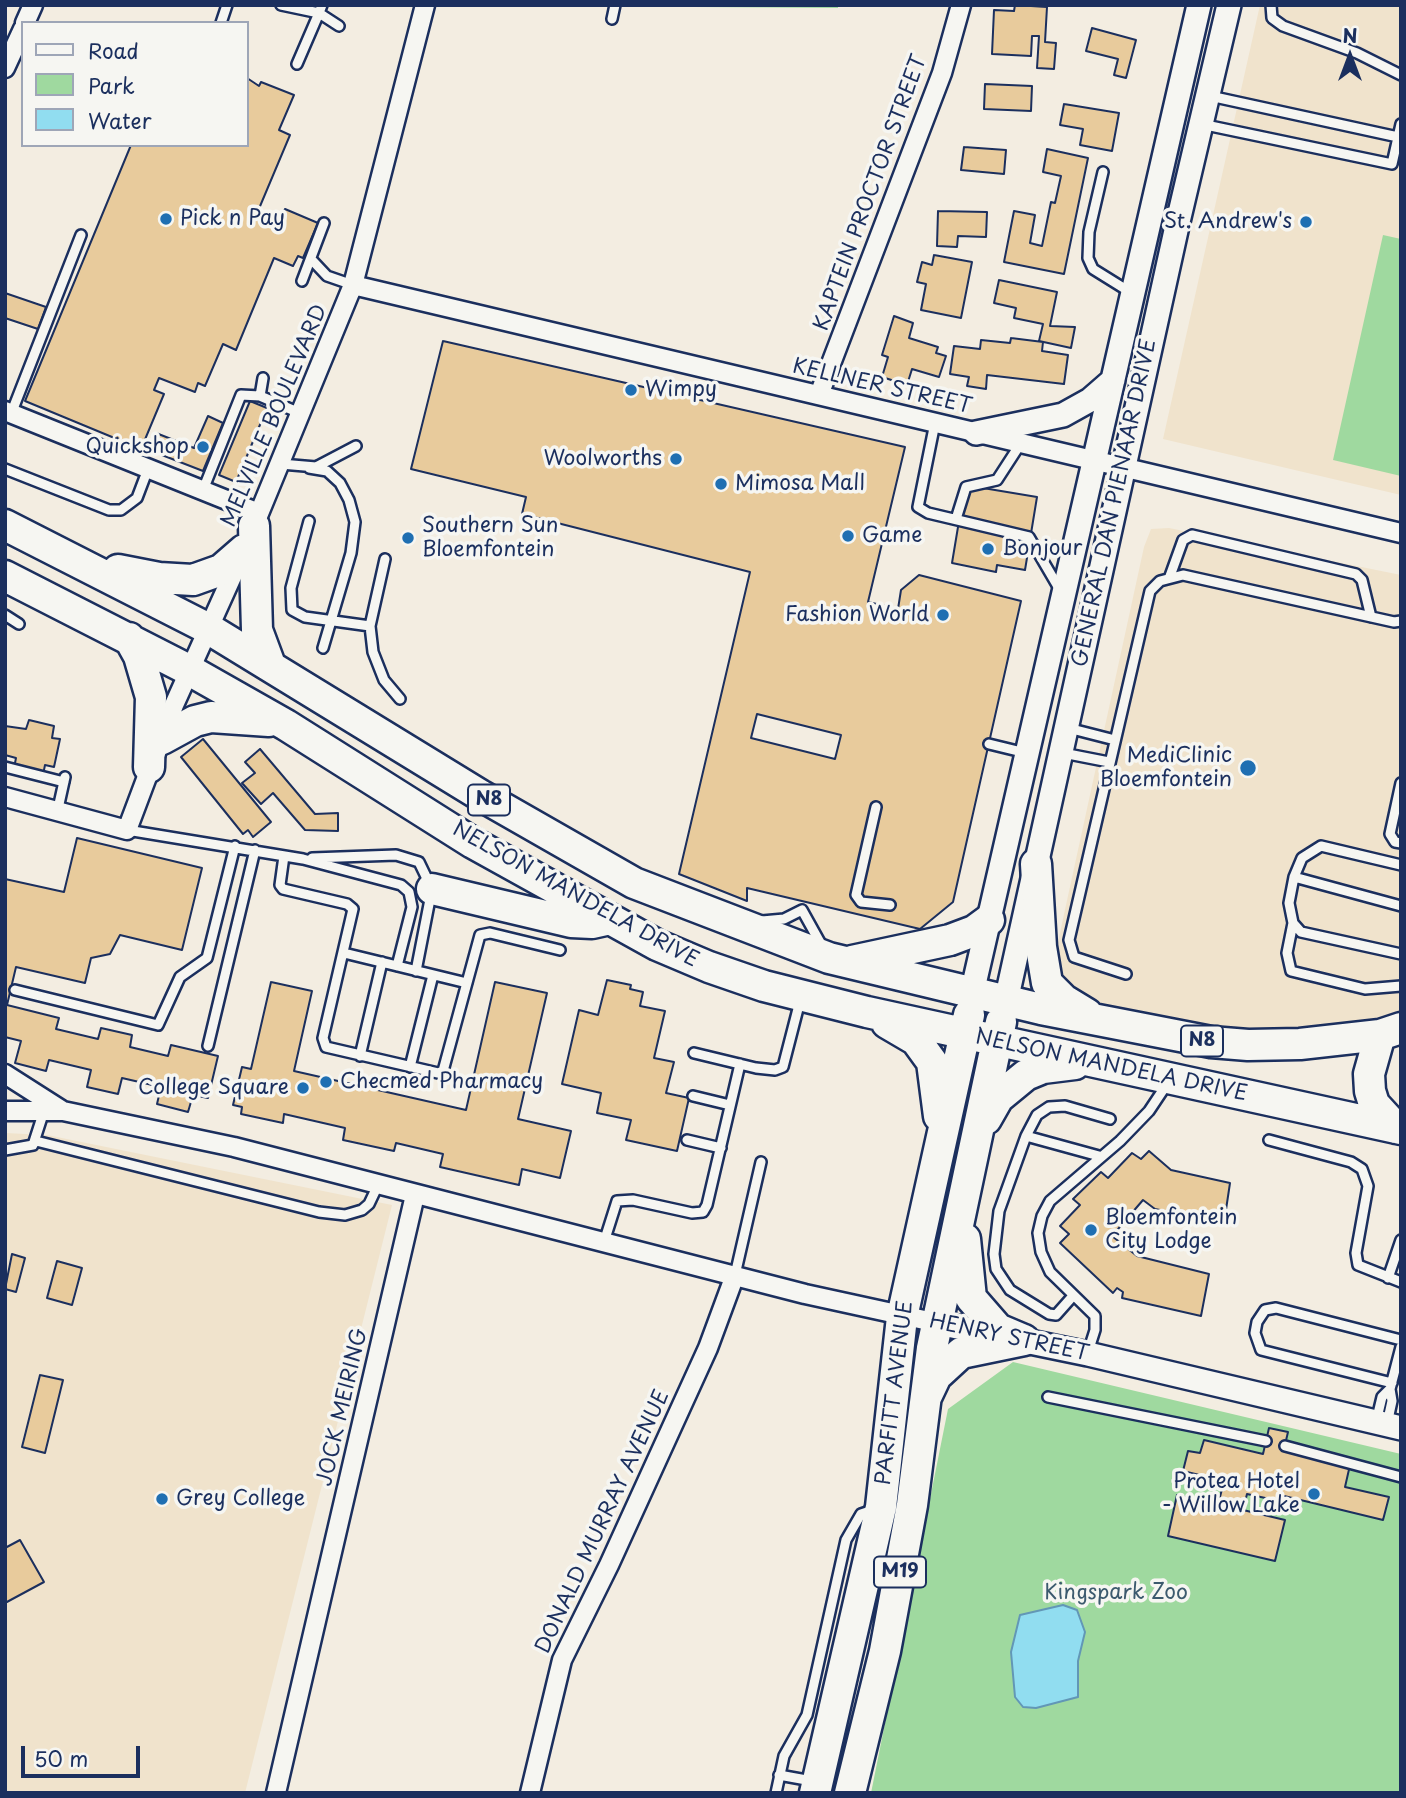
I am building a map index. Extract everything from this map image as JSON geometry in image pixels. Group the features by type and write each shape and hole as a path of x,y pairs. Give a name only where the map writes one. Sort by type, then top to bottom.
{"highway":[{"name":"NELSON MANDELA DRIVE","path":"5,525 87,564 209,629 480,795 634,883 837,960 1006,1001"},
{"path":"87,564 159,579 193,580 221,570 252,530"},
{"path":"252,530 257,630 270,665"},
{"name":"NELSON MANDELA DRIVE","path":"5,576 189,670 286,725 473,843 657,945 709,967 801,996 867,1012 1398,1129"},
{"path":"129,638 139,656 151,697 149,767"},
{"path":"162,739 195,721 211,717 286,725"},
{"path":"1036,864 1041,947 1047,983 1063,1000 1105,1023"},
{"path":"421,890 571,922 592,923 610,919"},
{"path":"837,960 950,940 974,931 989,920"},
{"name":"PARFITT AVENUE","path":"817,1787 881,1507 902,1317 966,1035 972,993"},
{"name":"N8","path":"1006,1001 1105,1023 1211,1042 1248,1045 1300,1044 1390,1032"},
{"name":"PARFITT AVENUE","path":"850,1793 885,1651 912,1505 923,1403 937,1323 1006,1001"},
{"path":"867,1012 916,1040 932,1062 936,1077 942,1144"},
{"path":"1390,1032 1369,1074 1370,1091 1374,1104 1398,1129"},
{"path":"975,1145 989,1113 1010,1086 1043,1068 1090,1062"},
{"path":"961,1203 971,1298 998,1329 1024,1340"},
{"path":"923,1403 936,1376 961,1353 1024,1340"},
{"path":"817,1787 848,1761 868,1686 885,1651"}],"street":[{"path":"26,21 33,5"},
{"name":"MELVILLE BOULEVARD","path":"127,830 149,767 189,670 281,464 353,285 425,5"},
{"name":"KAPTEIN PROCTOR STREET","path":"819,396 942,73 961,5"},
{"name":"GENERAL DAN PIENAAR DRIVE","path":"972,993 1199,5"},
{"name":"GENERAL DAN PIENAAR DRIVE","path":"1006,1001 1123,468 1229,5"},
{"path":"5,68 21,33"},
{"path":"1162,161 1181,120 1208,96"},
{"name":"KELLNER STREET","path":"353,285 1401,533"},
{"path":"976,433 1063,415 1090,400 1113,380"},
{"path":"8,412 203,490 252,530"},
{"path":"1009,834 1044,742 1052,734 1064,737"},
{"path":"9,802 127,830"},
{"path":"5,1074 46,1105"},
{"name":"HENRY STREET","path":"5,1111 46,1105 63,1111 234,1147 902,1317 1088,1354 1388,1425"},
{"name":"JOCK MEIRING","path":"276,1793 415,1195"},
{"name":"DONALD MURRAY AVENUE","path":"530,1793 562,1660 609,1565 703,1360 735,1275"}],"lane":[{"path":"281,5 320,9 339,26"},
{"path":"612,19 615,5"},
{"path":"1270,5 1272,18 1283,26 1357,53 1401,75"},
{"path":"297,64 320,9"},
{"path":"1208,96 1398,137"},
{"path":"1201,124 1392,164 1401,124"},
{"path":"1103,172 1089,232 1088,258 1093,269 1131,293"},
{"path":"302,281 324,223"},
{"path":"8,412 81,235"},
{"path":"311,258 320,272 353,285"},
{"path":"260,397 263,378"},
{"path":"203,490 241,395 260,397 302,414"},
{"path":"934,423 918,507 928,513 1029,537 1064,597"},
{"path":"956,519 966,488 997,480 1021,443"},
{"path":"309,468 356,446"},
{"path":"281,464 327,471 340,483 349,500 355,522 351,552 323,648"},
{"path":"5,469 108,510 121,509 137,499 148,469"},
{"path":"309,521 289,598 292,610 304,617 370,626"},
{"path":"1170,576 1183,540 1192,536 1356,574 1362,580 1371,617"},
{"path":"385,559 370,626 373,652 384,680 400,699"},
{"path":"1126,974 1074,957 1069,940 1146,600 1160,581 1170,576 1183,575 1371,617 1401,621"},
{"path":"5,615 19,624"},
{"path":"1064,737 1115,740"},
{"path":"1064,737 1109,762"},
{"path":"989,744 1028,753"},
{"path":"5,767 65,779 57,813"},
{"path":"1401,783 1390,835 1395,842 1401,843"},
{"path":"876,807 856,895 862,902 890,905"},
{"path":"127,830 235,845 303,859 421,890"},
{"path":"15,990 158,1025 180,977 207,958 235,845"},
{"path":"1401,864 1321,846 1307,852 1294,877 1289,903 1293,923 1287,953 1291,971 1365,989 1401,986"},
{"path":"208,1046 255,850"},
{"path":"284,856 280,885 283,889 347,904 353,909 323,1041 326,1047 438,1073 446,1068 478,939 483,933 560,950"},
{"path":"303,859 409,857 425,869 421,890 416,971"},
{"path":"1294,877 1401,906"},
{"path":"397,966 412,907 421,890"},
{"path":"1293,923 1301,932 1401,954"},
{"path":"344,953 467,983"},
{"path":"360,1056 382,962"},
{"path":"410,1067 433,975"},
{"path":"694,1053 775,1070 783,1067 801,996"},
{"path":"604,1242 613,1208 623,1199 691,1213 703,1212 707,1205 740,1064"},
{"path":"1088,1354 1095,1330 1095,1316 1072,1297 1050,1272 1041,1252 1038,1233 1042,1216 1050,1201 1099,1156 1120,1141 1149,1111 1171,1079"},
{"path":"693,1096 730,1105"},
{"path":"5,1150 28,1147 36,1141 46,1105"},
{"path":"1072,1297 1061,1312 1049,1314 1010,1290 996,1269 994,1254 999,1211 1026,1136 1037,1115 1049,1107 1065,1107 1110,1119"},
{"path":"1026,1136 1099,1156"},
{"path":"687,1140 720,1148"},
{"path":"1269,1140 1336,1158 1362,1169 1368,1186 1356,1259 1364,1270 1401,1282"},
{"path":"36,1141 319,1212 345,1214 362,1210 369,1204 378,1185"},
{"path":"735,1275 761,1162"},
{"path":"1388,1278 1401,1240"},
{"path":"1391,1386 1261,1350 1255,1333 1257,1322 1265,1310 1276,1308 1401,1340"},
{"path":"1388,1425 1382,1396 1391,1386 1401,1347"},
{"path":"1048,1397 1266,1441"},
{"path":"1285,1446 1401,1477"},
{"path":"776,1793 784,1756 807,1715 846,1540 861,1514 881,1507"},
{"path":"779,1774 817,1787"}],"shaded area":[{"name":"St. Andrew's","path":"1260,5 1401,5 1401,495 1163,439"},
{"name":"MediClinic Bloemfontein","path":"1169,528 1401,575 1401,1017 1252,1036 1099,1007 1058,977 1056,951 1144,547 1151,529"},
{"name":"Grey College","path":"5,1133 47,1135 392,1205 245,1793 5,1793"}],"green space":[{"path":"838,5 838,8 694,7"},
{"path":"1383,235 1401,239 1401,476 1333,460"},
{"name":"Kingspark Zoo","path":"1013,1362 1401,1454 1401,1793 871,1793 948,1409"}],"water":[{"path":"1063,1605 1077,1610 1085,1632 1078,1661 1078,1697 1036,1708 1023,1707 1015,1697 1011,1652 1020,1615"}],"building":[{"path":"1015,5 1047,7 1045,42 1056,43 1054,69 1037,68 1039,36 1032,36 1031,56 992,54 994,10 1014,11"},
{"path":"1092,28 1136,40 1126,78 1114,75 1118,59 1086,51"},
{"path":"248,79 259,86 261,82 294,95 279,130 290,135 258,211 280,220 285,209 318,223 303,258 298,256 293,266 274,258 236,350 223,344 205,386 198,383 195,392 159,378 154,390 164,394 141,449 25,401 130,147 248,147"},
{"path":"985,84 1032,86 1031,111 984,109"},
{"path":"1064,104 1119,113 1112,151 1080,145 1083,129 1060,125"},
{"path":"964,147 1006,150 1004,174 961,170"},
{"path":"1047,149 1088,158 1064,274 1004,262 1014,211 1035,215 1030,243 1042,246 1051,202 1055,203 1061,176 1043,172"},
{"path":"938,211 987,212 986,237 958,236 957,247 937,246"},
{"path":"934,255 972,262 961,318 921,310 926,284 917,282 922,262 932,265"},
{"path":"999,280 1057,292 1050,326 1075,327 1071,348 1039,341 1043,324 1014,318 1016,308 994,303"},
{"path":"5,293 46,307 38,329 5,318"},
{"path":"894,316 913,323 909,338 938,347 936,353 946,356 939,377 912,369 907,385 882,377 888,357 882,355"},
{"path":"1011,338 1043,342 1042,351 1068,355 1064,384 987,375 986,389 967,386 969,377 950,374 954,346 980,349 981,340 1010,343"},
{"path":"443,341 905,447 868,602 898,609 901,590 919,575 1021,601 953,902 920,929 747,888 747,901 679,874 750,572 522,514 526,497 411,469"},
{"path":"250,401 267,408 236,482 219,475"},
{"path":"208,416 223,423 203,471 149,450 156,433 194,448"},
{"path":"965,485 1037,497 1025,570 997,565 996,572 952,563"},
{"path":"757,714 841,735 835,759 751,738"},
{"path":"29,720 54,726 52,738 60,739 54,767 45,765 43,775 14,768 16,758 5,755 5,726 26,729"},
{"path":"203,739 271,822 253,837 248,830 243,834 181,757"},
{"path":"260,749 315,814 338,813 338,831 305,830 273,793 261,804 242,783 255,773 245,762"},
{"path":"77,838 202,868 182,950 120,935 110,954 91,958 85,983 16,967 7,1005 59,1018 56,1029 98,1039 101,1028 132,1035 130,1047 168,1056 171,1045 218,1056 208,1098 193,1095 188,1112 157,1104 161,1087 122,1078 118,1094 87,1087 91,1070 49,1060 46,1071 15,1063 21,1041 5,1037 5,879 64,892"},
{"path":"607,980 631,985 630,989 643,992 640,1006 665,1011 654,1058 674,1062 666,1093 689,1098 677,1151 626,1140 631,1120 597,1113 601,1093 562,1084 579,1010 598,1015"},
{"name":"College Square","path":"271,982 312,991 294,1071 466,1110 495,982 547,993 518,1119 571,1131 560,1178 522,1169 519,1185 440,1167 443,1154 396,1143 394,1151 343,1140 345,1128 284,1114 283,1123 241,1114 242,1107 233,1105 242,1067 251,1069"},
{"name":"Bloemfontein City Lodge","path":"1149,1151 1171,1170 1230,1183 1224,1223 1155,1209 1143,1200 1112,1236 1137,1256 1209,1274 1201,1316 1122,1298 1123,1292 1117,1288 1113,1293 1060,1243 1069,1234 1060,1226 1080,1205 1073,1199 1101,1172 1108,1178 1132,1153 1141,1159"},
{"path":"12,1254 25,1258 16,1292 5,1289"},
{"path":"57,1261 82,1268 72,1305 47,1298"},
{"path":"40,1375 63,1380 45,1453 22,1447"},
{"name":"Protea Hotel - Willow Lake","path":"1269,1428 1288,1432 1284,1449 1350,1465 1345,1487 1389,1497 1383,1520 1280,1495 1279,1501 1247,1494 1243,1510 1285,1520 1275,1561 1168,1536 1177,1495 1218,1505 1224,1481 1183,1471 1188,1451 1200,1453 1204,1440 1263,1454"},
{"path":"20,1540 44,1582 5,1603 5,1548"}],"place":[{"name":"Pick n Pay","path":"166,219"},
{"name":"St. Andrew's","path":"1306,222"},
{"name":"Wimpy","path":"631,390"},
{"name":"Quickshop","path":"203,447"},
{"name":"Woolworths","path":"676,459"},
{"name":"Mimosa Mall","path":"721,484"},
{"name":"Game","path":"848,536"},
{"name":"Southern Sun Bloemfontein","path":"408,538"},
{"name":"Bonjour","path":"988,549"},
{"name":"Fashion World","path":"943,615"},
{"name":"MediClinic Bloemfontein","path":"1248,768"},
{"name":"Checmed Pharmacy","path":"326,1082"},
{"name":"College Square","path":"303,1088"},
{"name":"Bloemfontein City Lodge","path":"1091,1230"},
{"name":"Protea Hotel - Willow Lake","path":"1314,1494"},
{"name":"Grey College","path":"162,1499"}]}
